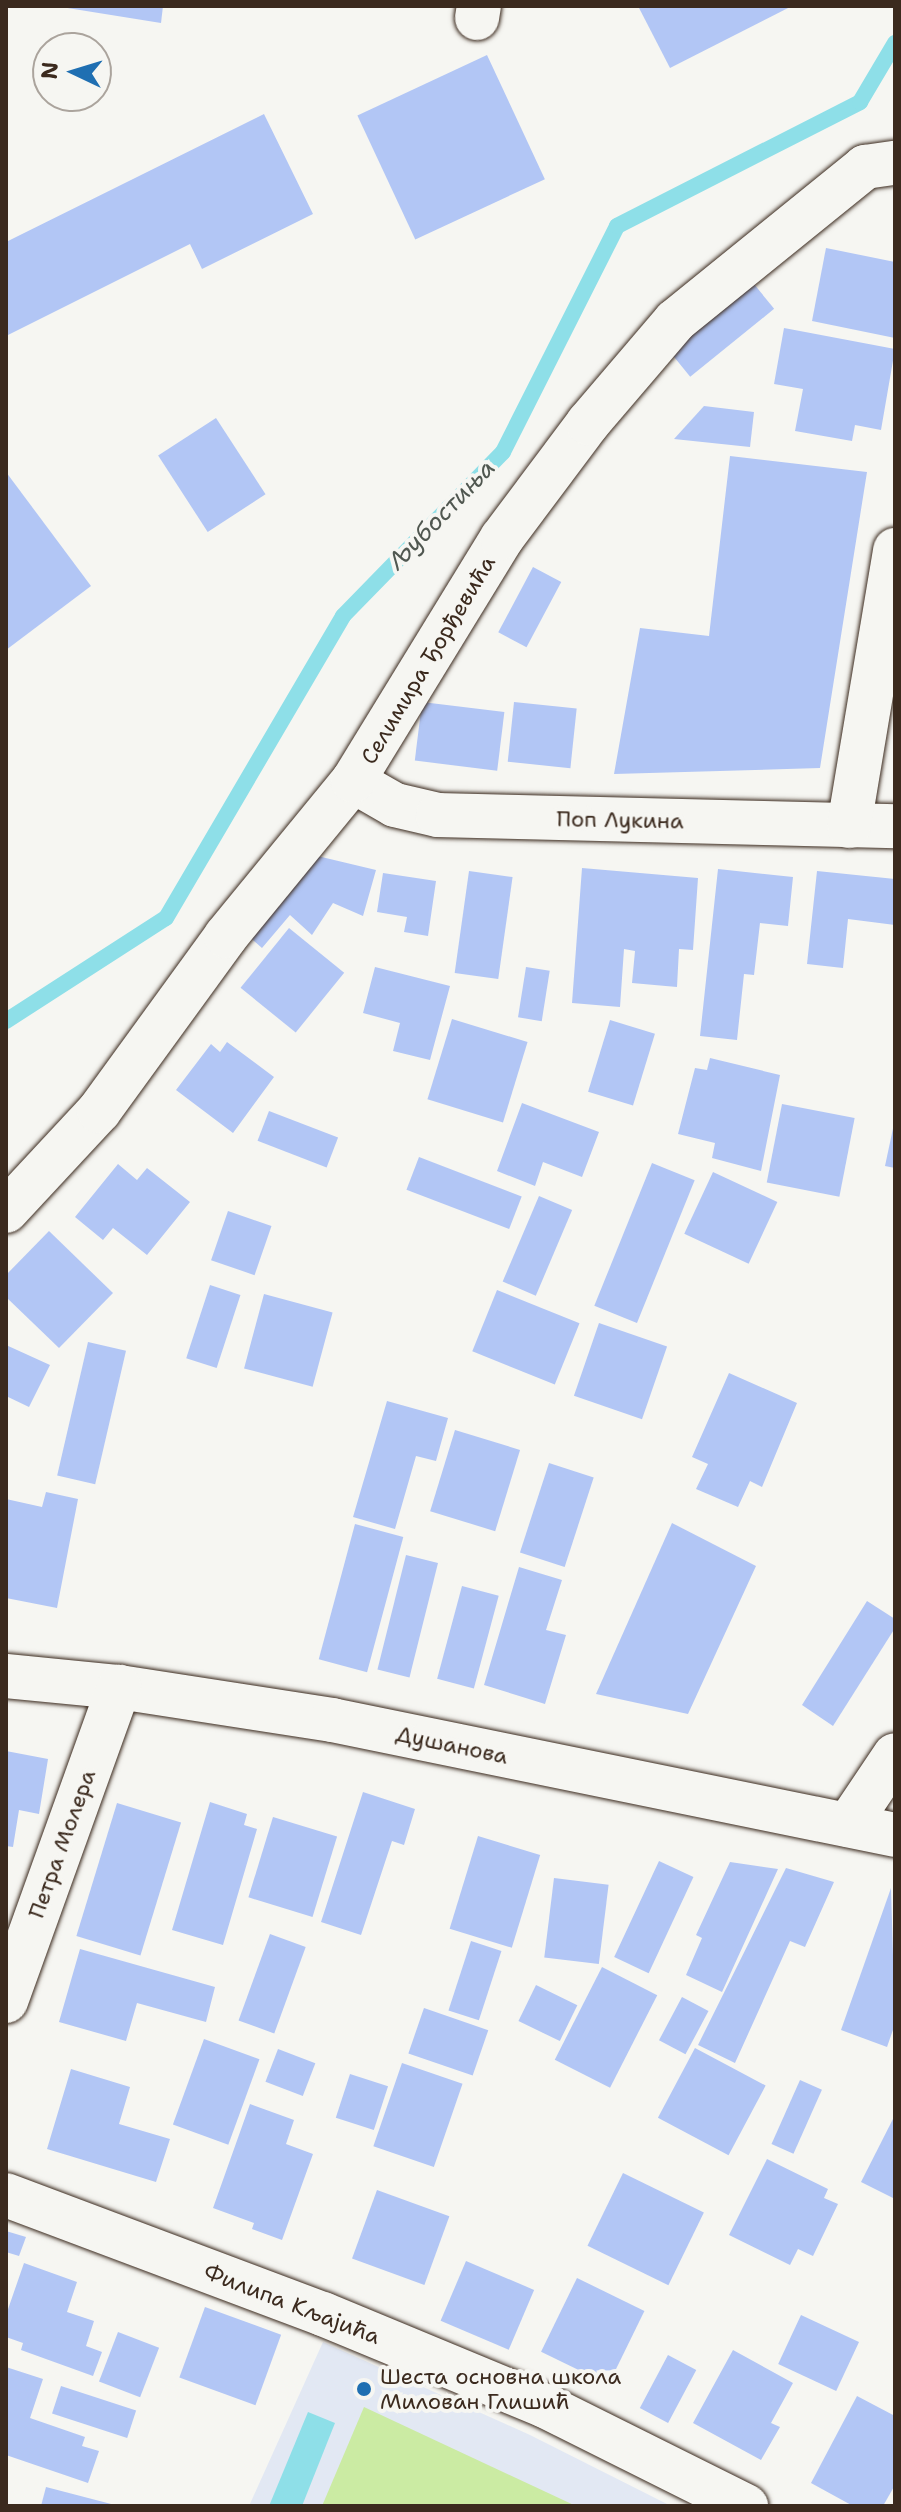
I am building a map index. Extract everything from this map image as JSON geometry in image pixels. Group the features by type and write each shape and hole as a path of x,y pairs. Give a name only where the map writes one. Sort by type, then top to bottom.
{"street":[{"name":"Селимира Ђорђевића","path":"6,1211 99,1111 226,936 353,781 502,538 588,423 675,321 865,167 895,163"},
{"path":"849,826 895,550"},
{"name":"Поп Лукина","path":"353,781 395,805 438,815 895,826"},
{"name":"Душанова","path":"6,1676 119,1687 332,1720 895,1835"},
{"name":"Петра Молера","path":"6,2001 119,1687"},
{"path":"848,1825 895,1755"},
{"name":"Филипа Кљајића","path":"6,2195 323,2314 545,2406 746,2506"}],"shaded area":[{"name":"Шеста основна школа Милован Глишић","path":"323,2342 530,2435 671,2506 249,2506"}],"green space":[{"path":"364,2407 576,2506 322,2506"}],"water":[{"path":"308,2412 335,2423 302,2506 269,2506"}],"building":[{"path":"55,6 163,6 161,23"},
{"path":"638,6 792,6 670,68"},
{"path":"487,55 545,179 415,240 357,115"},
{"path":"264,114 313,214 202,269 190,244 6,336 6,242"},
{"path":"826,248 895,262 895,338 812,321"},
{"path":"754,284 774,309 690,377 670,352"},
{"path":"784,328 895,349 881,430 855,425 852,441 795,431 803,389 774,384"},
{"path":"704,406 754,412 750,447 674,439"},
{"path":"216,418 266,494 208,532 158,456"},
{"path":"730,456 867,472 820,768 614,774 640,628 709,636"},
{"path":"6,472 91,586 6,650"},
{"path":"533,567 561,582 527,647 498,632"},
{"path":"422,702 504,712 497,771 415,761"},
{"path":"514,702 577,709 570,768 508,762"},
{"path":"309,854 376,870 363,916 333,903 312,935 290,915 262,948 245,933"},
{"path":"582,868 698,878 693,950 679,949 677,987 632,983 635,951 624,949 620,1007 572,1003"},
{"path":"718,869 793,877 788,926 760,923 754,975 744,974 737,1040 700,1036"},
{"path":"469,871 513,877 498,979 455,973"},
{"path":"817,871 895,879 895,925 848,919 843,968 807,964"},
{"path":"383,873 436,881 428,936 404,932 407,917 377,912"},
{"path":"289,928 344,973 296,1033 241,988"},
{"path":"375,967 450,986 430,1060 393,1051 400,1023 363,1013"},
{"path":"526,967 550,971 542,1021 518,1017"},
{"path":"452,1019 528,1042 503,1122 427,1099"},
{"path":"610,1020 655,1034 633,1105 588,1092"},
{"path":"227,1042 274,1077 233,1133 176,1090 211,1044 220,1052"},
{"path":"710,1058 780,1075 761,1171 712,1158 715,1143 678,1134 695,1068 707,1070"},
{"path":"522,1103 599,1132 582,1177 543,1162 535,1186 497,1171"},
{"path":"782,1104 855,1118 839,1197 767,1183"},
{"path":"269,1111 338,1138 327,1167 258,1141"},
{"path":"895,1119 895,1168 885,1166"},
{"path":"419,1157 522,1196 509,1229 406,1190"},
{"path":"652,1163 695,1180 637,1323 594,1306"},
{"path":"118,1164 137,1180 147,1168 190,1202 147,1255 113,1228 103,1240 75,1217"},
{"path":"713,1172 777,1202 749,1264 684,1234"},
{"path":"539,1196 572,1210 536,1296 503,1282"},
{"path":"228,1211 271,1226 255,1275 211,1260"},
{"path":"49,1231 113,1293 59,1348 6,1297 6,1275"},
{"path":"210,1285 240,1295 217,1368 186,1358"},
{"path":"497,1290 580,1323 555,1385 472,1351"},
{"path":"264,1294 333,1312 313,1387 244,1368"},
{"path":"599,1323 667,1346 642,1419 574,1396"},
{"path":"88,1342 126,1351 95,1484 57,1475"},
{"path":"6,1345 50,1365 29,1407 6,1396"},
{"path":"729,1373 797,1403 762,1487 750,1481 738,1507 696,1489 708,1464 692,1457"},
{"path":"387,1401 448,1418 436,1461 416,1456 395,1529 353,1517"},
{"path":"455,1430 520,1450 495,1531 430,1511"},
{"path":"549,1463 594,1478 565,1567 520,1552"},
{"path":"46,1492 78,1499 57,1608 6,1598 6,1499 42,1507"},
{"path":"672,1523 756,1566 688,1714 596,1694"},
{"path":"355,1524 403,1537 367,1672 319,1659"},
{"path":"406,1555 438,1563 409,1677 377,1669"},
{"path":"519,1567 562,1580 546,1630 566,1635 545,1704 484,1685"},
{"path":"462,1586 499,1596 474,1689 437,1679"},
{"path":"867,1601 895,1619 895,1628 833,1726 802,1705"},
{"path":"6,1751 48,1759 39,1814 19,1810 13,1847 6,1846"},
{"path":"363,1792 415,1809 404,1845 392,1841 361,1935 321,1922"},
{"path":"210,1802 247,1814 244,1825 257,1829 223,1945 172,1930"},
{"path":"117,1803 181,1823 140,1956 76,1936"},
{"path":"273,1817 337,1837 313,1917 248,1897"},
{"path":"478,1836 540,1855 512,1948 450,1929"},
{"path":"659,1861 693,1877 649,1973 614,1957"},
{"path":"730,1862 778,1869 722,1992 686,1975 702,1938 696,1935"},
{"path":"786,1868 834,1882 805,1947 790,1941 735,2063 698,2045"},
{"path":"554,1878 609,1885 599,1964 544,1957"},
{"path":"891,1888 895,2024 887,2047 841,2030"},
{"path":"270,1934 306,1947 274,2033 239,2020"},
{"path":"471,1941 501,1951 479,2020 448,2010"},
{"path":"80,1949 215,1987 206,2022 137,2003 126,2041 59,2022"},
{"path":"602,1967 657,1995 610,2088 555,2060"},
{"path":"536,1985 577,2005 560,2041 518,2021"},
{"path":"682,1997 708,2011 685,2054 659,2040"},
{"path":"424,2008 488,2030 473,2076 408,2053"},
{"path":"204,2039 259,2059 228,2145 173,2125"},
{"path":"695,2048 766,2086 729,2155 658,2118"},
{"path":"278,2049 315,2063 303,2096 265,2082"},
{"path":"402,2063 463,2084 434,2167 373,2146"},
{"path":"71,2069 130,2087 119,2124 170,2139 156,2182 47,2149"},
{"path":"350,2074 388,2086 374,2130 336,2118"},
{"path":"800,2080 822,2090 793,2154 772,2144"},
{"path":"250,2104 294,2120 286,2144 313,2154 282,2240 252,2229 254,2223 213,2208"},
{"path":"895,2115 895,2199 861,2182"},
{"path":"767,2159 828,2189 824,2198 838,2204 813,2256 798,2249 790,2265 729,2235"},
{"path":"623,2173 704,2212 668,2285 587,2246"},
{"path":"377,2190 449,2216 424,2285 352,2259"},
{"path":"6,2231 26,2237 19,2256 6,2252"},
{"path":"466,2261 534,2290 509,2350 441,2321"},
{"path":"24,2263 77,2282 67,2312 94,2321 86,2346 102,2352 93,2376 21,2350 23,2343 6,2337 6,2315"},
{"path":"577,2278 644,2311 608,2385 541,2352"},
{"path":"205,2307 281,2335 255,2405 179,2377"},
{"path":"801,2315 859,2342 836,2391 778,2364"},
{"path":"118,2332 159,2348 140,2397 99,2381"},
{"path":"733,2350 793,2383 771,2423 780,2427 761,2460 693,2423"},
{"path":"668,2355 696,2370 668,2423 640,2408"},
{"path":"6,2367 43,2379 30,2418 85,2437 82,2446 99,2451 88,2483 6,2455"},
{"path":"61,2386 136,2410 127,2438 52,2414"},
{"path":"857,2396 895,2416 895,2485 883,2506 853,2506 811,2483"},
{"path":"46,2487 115,2505 115,2506 41,2506"}],"waterway":[{"name":"Љубостиња","path":"6,1021 166,918 343,616 503,452 617,226 860,102 895,43"}],"place":[{"name":"Шеста основна школа Милован Глишић","path":"364,2389"}]}
